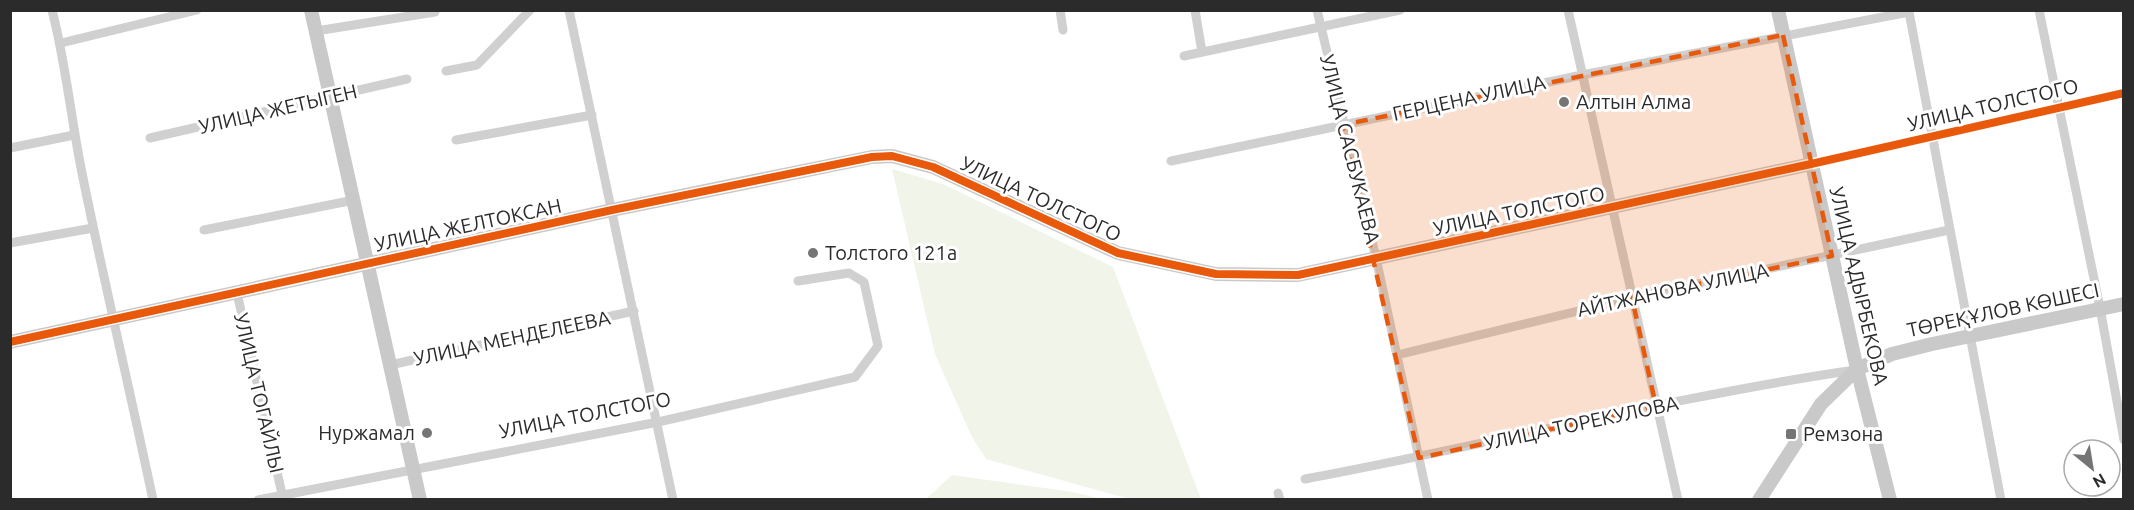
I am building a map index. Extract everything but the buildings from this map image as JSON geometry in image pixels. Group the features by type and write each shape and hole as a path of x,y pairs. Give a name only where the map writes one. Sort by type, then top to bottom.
{"street":[{"path":"52,10 61,43 74,135 93,228 115,319 153,500"},
{"path":"61,43 197,10"},
{"path":"311,10 420,500"},
{"path":"446,71 477,65 530,10"},
{"path":"569,10 673,500"},
{"path":"1060,10 1063,30"},
{"path":"1195,10 1202,52"},
{"name":"УЛИЦА САСБУКАЕВА","path":"1317,10 1342,124 1376,258 1428,500"},
{"path":"1184,56 1400,10"},
{"path":"1568,10 1678,500"},
{"name":"УЛИЦА АДЫРБЕКОВА","path":"1778,10 1857,369 1890,500"},
{"path":"2039,10 2100,308 2124,440"},
{"path":"316,31 435,12"},
{"path":"1909,12 2001,500"},
{"name":"ГЕРЦЕНА УЛИЦА","path":"1171,161 1582,75 1909,12"},
{"name":"УЛИЦА ЖЕТЫГЕН","path":"150,138 407,79"},
{"name":"УЛИЦА ТОЛСТОГО","path":"933,166 1118,254 1216,274 1298,275 1811,164 2058,106 2124,93"},
{"path":"456,140 592,115"},
{"path":"10,148 74,135"},
{"name":"УЛИЦА ЖЕЛТОКСАН","path":"10,342 612,210 872,157 908,158 933,166"},
{"path":"204,230 354,200"},
{"path":"10,243 93,228"},
{"name":"АЙТЖАНОВА УЛИЦА","path":"1397,355 1632,298 1949,230"},
{"name":"УЛИЦА ТОЛСТОГО","path":"258,500 658,422 855,377 878,346 864,282 849,273 798,281"},
{"name":"УЛИЦА ТОГАЙЛЫ","path":"237,293 282,494"},
{"name":"ТӨРЕҚҰЛОВ КӨШЕСІ","path":"1857,369 1892,354 2124,303"},
{"name":"УЛИЦА МЕНДЕЛЕЕВА","path":"390,365 634,311"},
{"path":"1759,500 1821,404 1857,369"},
{"name":"УЛИЦА ТОРЕКУЛОВА","path":"1305,479 1419,458 1656,406 1857,369"}],"highlighted area":[{"path":"1783,35 1832,256 1632,298 1656,406 1419,458 1342,125"}],"shaded area":[{"path":"892,169 943,184 1113,267 1201,499 1129,499 986,459 972,437 935,354"},
{"path":"952,475 1073,492 1103,499 926,499"}],"cycle path":[{"path":"10,342 612,210 872,157 892,156 933,167 1118,253 1216,274 1298,275 1811,164 2124,93"}],"place":[{"name":"Алтын Алма","path":"1564,102"},
{"name":"Толстого 121а","path":"813,253"},
{"name":"Нуржамал","path":"427,433"},
{"name":"Ремзона","path":"1791,434"}]}
